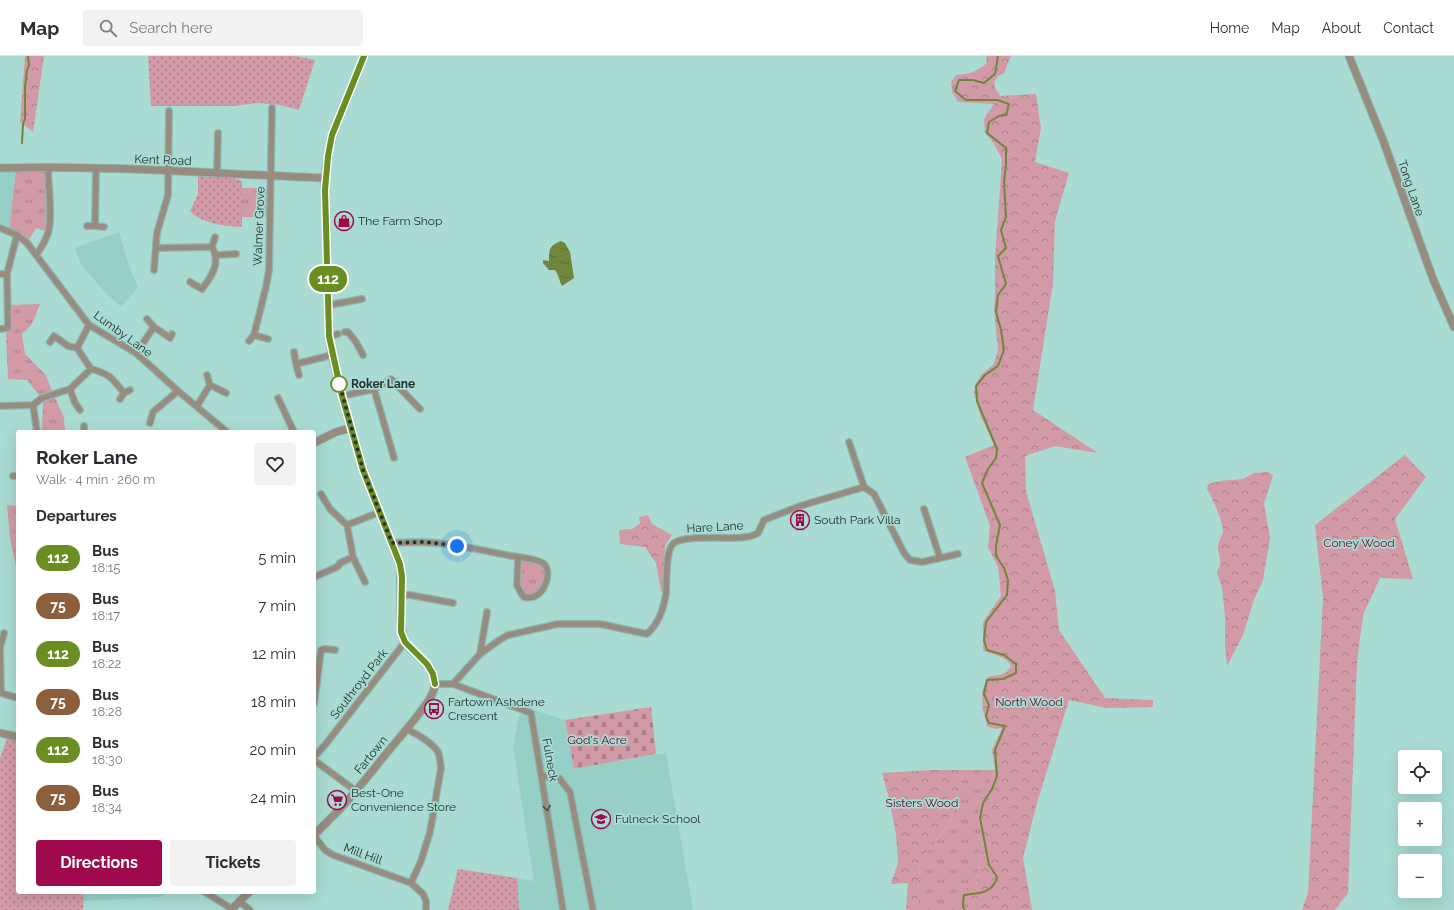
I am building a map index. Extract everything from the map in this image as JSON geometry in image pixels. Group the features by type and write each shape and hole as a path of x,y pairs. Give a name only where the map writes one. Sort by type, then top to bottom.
{"street":[{"path":"364,56 332,135 325,178 329,336 342,396 367,481 400,564 402,595 401,632 405,642 427,664 433,674 435,684"},
{"name":"Tong Lane","path":"1349,56 1385,147 1433,280 1454,327"},
{"name":"Walmer Grove","path":"249,341 254,335 269,270 272,108"},
{"path":"154,270 157,233 168,195 169,111"},
{"path":"217,174 218,133"},
{"path":"36,255 42,247 48,232 50,207 48,167"},
{"name":"Kent Road","path":"0,168 48,167 168,170 217,174 325,178"},
{"path":"95,226 96,169"},
{"path":"87,226 104,227"},
{"name":"Lumby Lane","path":"0,228 17,235 27,243 88,325 136,353 225,430"},
{"path":"0,329 8,328 7,274 17,235"},
{"path":"190,282 202,289 214,274 216,255 212,247 215,237"},
{"path":"156,248 212,247"},
{"path":"216,255 236,254"},
{"path":"0,274 7,274"},
{"path":"329,305 362,299"},
{"path":"147,320 170,338 172,334"},
{"path":"77,348 88,325"},
{"path":"136,353 154,327"},
{"path":"345,332 348,332 356,342 363,355"},
{"path":"329,336 338,334"},
{"path":"254,335 268,340"},
{"path":"50,342 54,336 68,346 77,348 91,369 110,376 124,393"},
{"path":"294,352 299,375"},
{"path":"296,364 332,355"},
{"path":"0,406 33,405 42,398 70,389 91,369"},
{"path":"207,375 210,385 226,393"},
{"path":"342,396 374,389 391,379 420,408"},
{"path":"197,406 210,385"},
{"path":"70,389 74,403 80,410"},
{"path":"374,389 394,458"},
{"path":"120,399 124,393 130,390"},
{"path":"150,423 153,412 178,391"},
{"path":"278,398 293,430"},
{"path":"33,405 37,430"},
{"path":"316,442 336,432 351,428"},
{"path":"849,442 864,487 874,494 904,553 910,560 922,562 958,554"},
{"name":"Hare Lane","path":"453,684 480,654 508,635 558,624 600,624 647,634 654,628 662,610 666,594 669,552 673,544 681,540 748,537 758,533 764,520 800,506 864,487"},
{"path":"321,494 330,509 347,525 353,557 365,582"},
{"path":"924,509 940,558"},
{"path":"347,525 380,512"},
{"path":"392,543 444,544 518,557 540,562 548,570 543,589 533,598 524,597 518,589 518,557"},
{"path":"316,577 353,557"},
{"path":"402,595 410,595 453,603"},
{"path":"480,654 487,612"},
{"path":"4,633 0,644 1,693 16,697"},
{"name":"Southroyd Park","path":"316,755 405,642"},
{"name":"Southroyd Park","path":"316,689 321,650 335,650"},
{"name":"Fulneck","path":"435,684 453,684 531,713 563,910"},
{"name":"Fartown","path":"316,833 356,791 407,729 429,700 435,684"},
{"path":"407,729 429,743 437,751 441,768 430,832 421,861 411,883 423,894 426,901 426,910"},
{"path":"0,733 16,737"},
{"path":"316,761 356,791"},
{"path":"542,776 559,778 570,792 593,910"},
{"name":"Mill Hill","path":"316,838 325,850 333,855 411,883"},
{"path":"208,894 232,909 247,894"},
{"path":"239,902 250,910"}],"shaded area":[{"path":"0,168 16,168 9,232 0,228"},
{"path":"119,232 129,266 138,287 121,307 104,291 81,265 75,248"},
{"name":"Fulneck School","path":"521,706 565,720 574,769 666,753 693,910 448,910 458,869 534,881 513,746"},
{"path":"84,894 166,894 161,897 84,901"}],"green space":[{"path":"25,56 44,56 33,132 20,122"},
{"path":"148,56 296,56 315,60 299,110 280,105 258,103 234,106 151,106"},
{"name":"North Wood","path":"986,56 1011,56 1004,73 998,76 994,82 995,88 1000,96 1036,94 1041,128 1035,162 1069,173 1055,221 1053,283 1033,410 1098,453 1055,446 1025,456 1026,491 1055,591 1059,630 1105,698 1153,700 1153,707 1107,708 1069,700 1037,803 1023,858 1032,910 961,910 961,902 965,888 976,886 983,848 979,815 982,800 995,770 992,750 1002,728 995,729 987,726 983,711 982,693 987,677 1007,672 1011,666 1003,658 983,651 983,622 1001,596 998,567 988,547 990,526 965,457 994,445 979,412 974,392 977,382 982,374 994,364 998,350 994,310 995,258 1002,159 993,142 985,133 984,119 994,104 958,102 952,92 951,82 956,75 973,72 980,69 987,63"},
{"path":"48,167 48,232 36,228 27,243 9,232 16,168"},
{"path":"198,172 223,174 242,181 242,227 207,222 190,211 198,194"},
{"path":"242,188 267,188 266,217 242,217"},
{"path":"40,304 32,324 22,334 25,354 45,374 64,418 65,430 42,430 43,400 27,380 8,379 6,334 8,328 9,305"},
{"name":"Coney Wood","path":"1405,455 1426,477 1395,519 1413,579 1380,578 1363,615 1357,663 1348,893 1335,910 1302,910 1308,893 1323,598 1315,525"},
{"path":"1269,472 1273,476 1264,503 1270,538 1263,580 1254,600 1243,635 1227,666 1222,588 1217,572 1220,563 1218,545 1223,530 1221,520 1207,489 1208,484 1220,481 1243,479 1254,473"},
{"path":"7,505 16,506 16,566 10,538"},
{"path":"648,515 652,524 672,535 665,545 663,591 661,592 656,563 645,547 620,544 619,530 632,529 640,524 639,517"},
{"path":"518,557 540,562 547,567 543,589 528,598 518,589"},
{"name":"God's Acre","path":"651,707 656,754 574,769 565,720"},
{"path":"8,736 16,737 16,894 84,894 83,910 0,910 0,758"},
{"path":"964,770 995,770 982,800 979,815 983,848 976,886 961,902 961,910 917,910 920,861 951,821"},
{"name":"Sisters Wood","path":"964,770 951,821 920,861 917,910 906,910 908,883 891,884 898,862 896,834 882,773"},
{"path":"458,869 517,878 519,910 448,910"}],"water":[{"path":"561,241 565,243 570,252 574,278 562,286 555,270 549,270 543,263 543,260 549,261 550,248"}],"waterway":[{"path":"22,143 23,124 25,119 25,87 29,65 28,56"},
{"path":"964,910 964,895 980,893 988,890 995,883 997,877 989,865 980,818 983,803 992,789 997,776 995,750 1005,726 989,723 986,716 989,705 984,694 987,680 1003,679 1016,673 1016,664 1004,655 987,650 984,640 986,622 1007,595 1008,580 1004,568 996,556 996,546 1000,525 982,483 988,469 996,458 997,449 977,401 976,386 985,375 998,366 1004,350 996,312 998,295 1006,284 998,256 1006,248 1001,230 1006,217 1004,182 1006,148 987,133 989,122 999,116 1006,115 1009,104 997,100 966,100 955,91 959,80 973,80 984,83 995,74 998,56"}],"bus line":[{"name":"112","path":"364,56 332,135 325,178 329,336 342,396 363,470 400,564 402,577 401,632 405,642 427,664 433,674 435,684"}],"place":[{"name":"The Farm Shop","path":"344,221"},
{"name":"Roker Lane","path":"339,384"},
{"name":"South Park Villa","path":"800,520"},
{"name":"Fartown Ashdene Crescent","path":"434,709"},
{"name":"Best-One Convenience Store","path":"337,800"},
{"name":"Fulneck School","path":"601,819"}],"route":[{"path":"339,384 339,382 363,470 392,543 426,542 457,546"}]}
